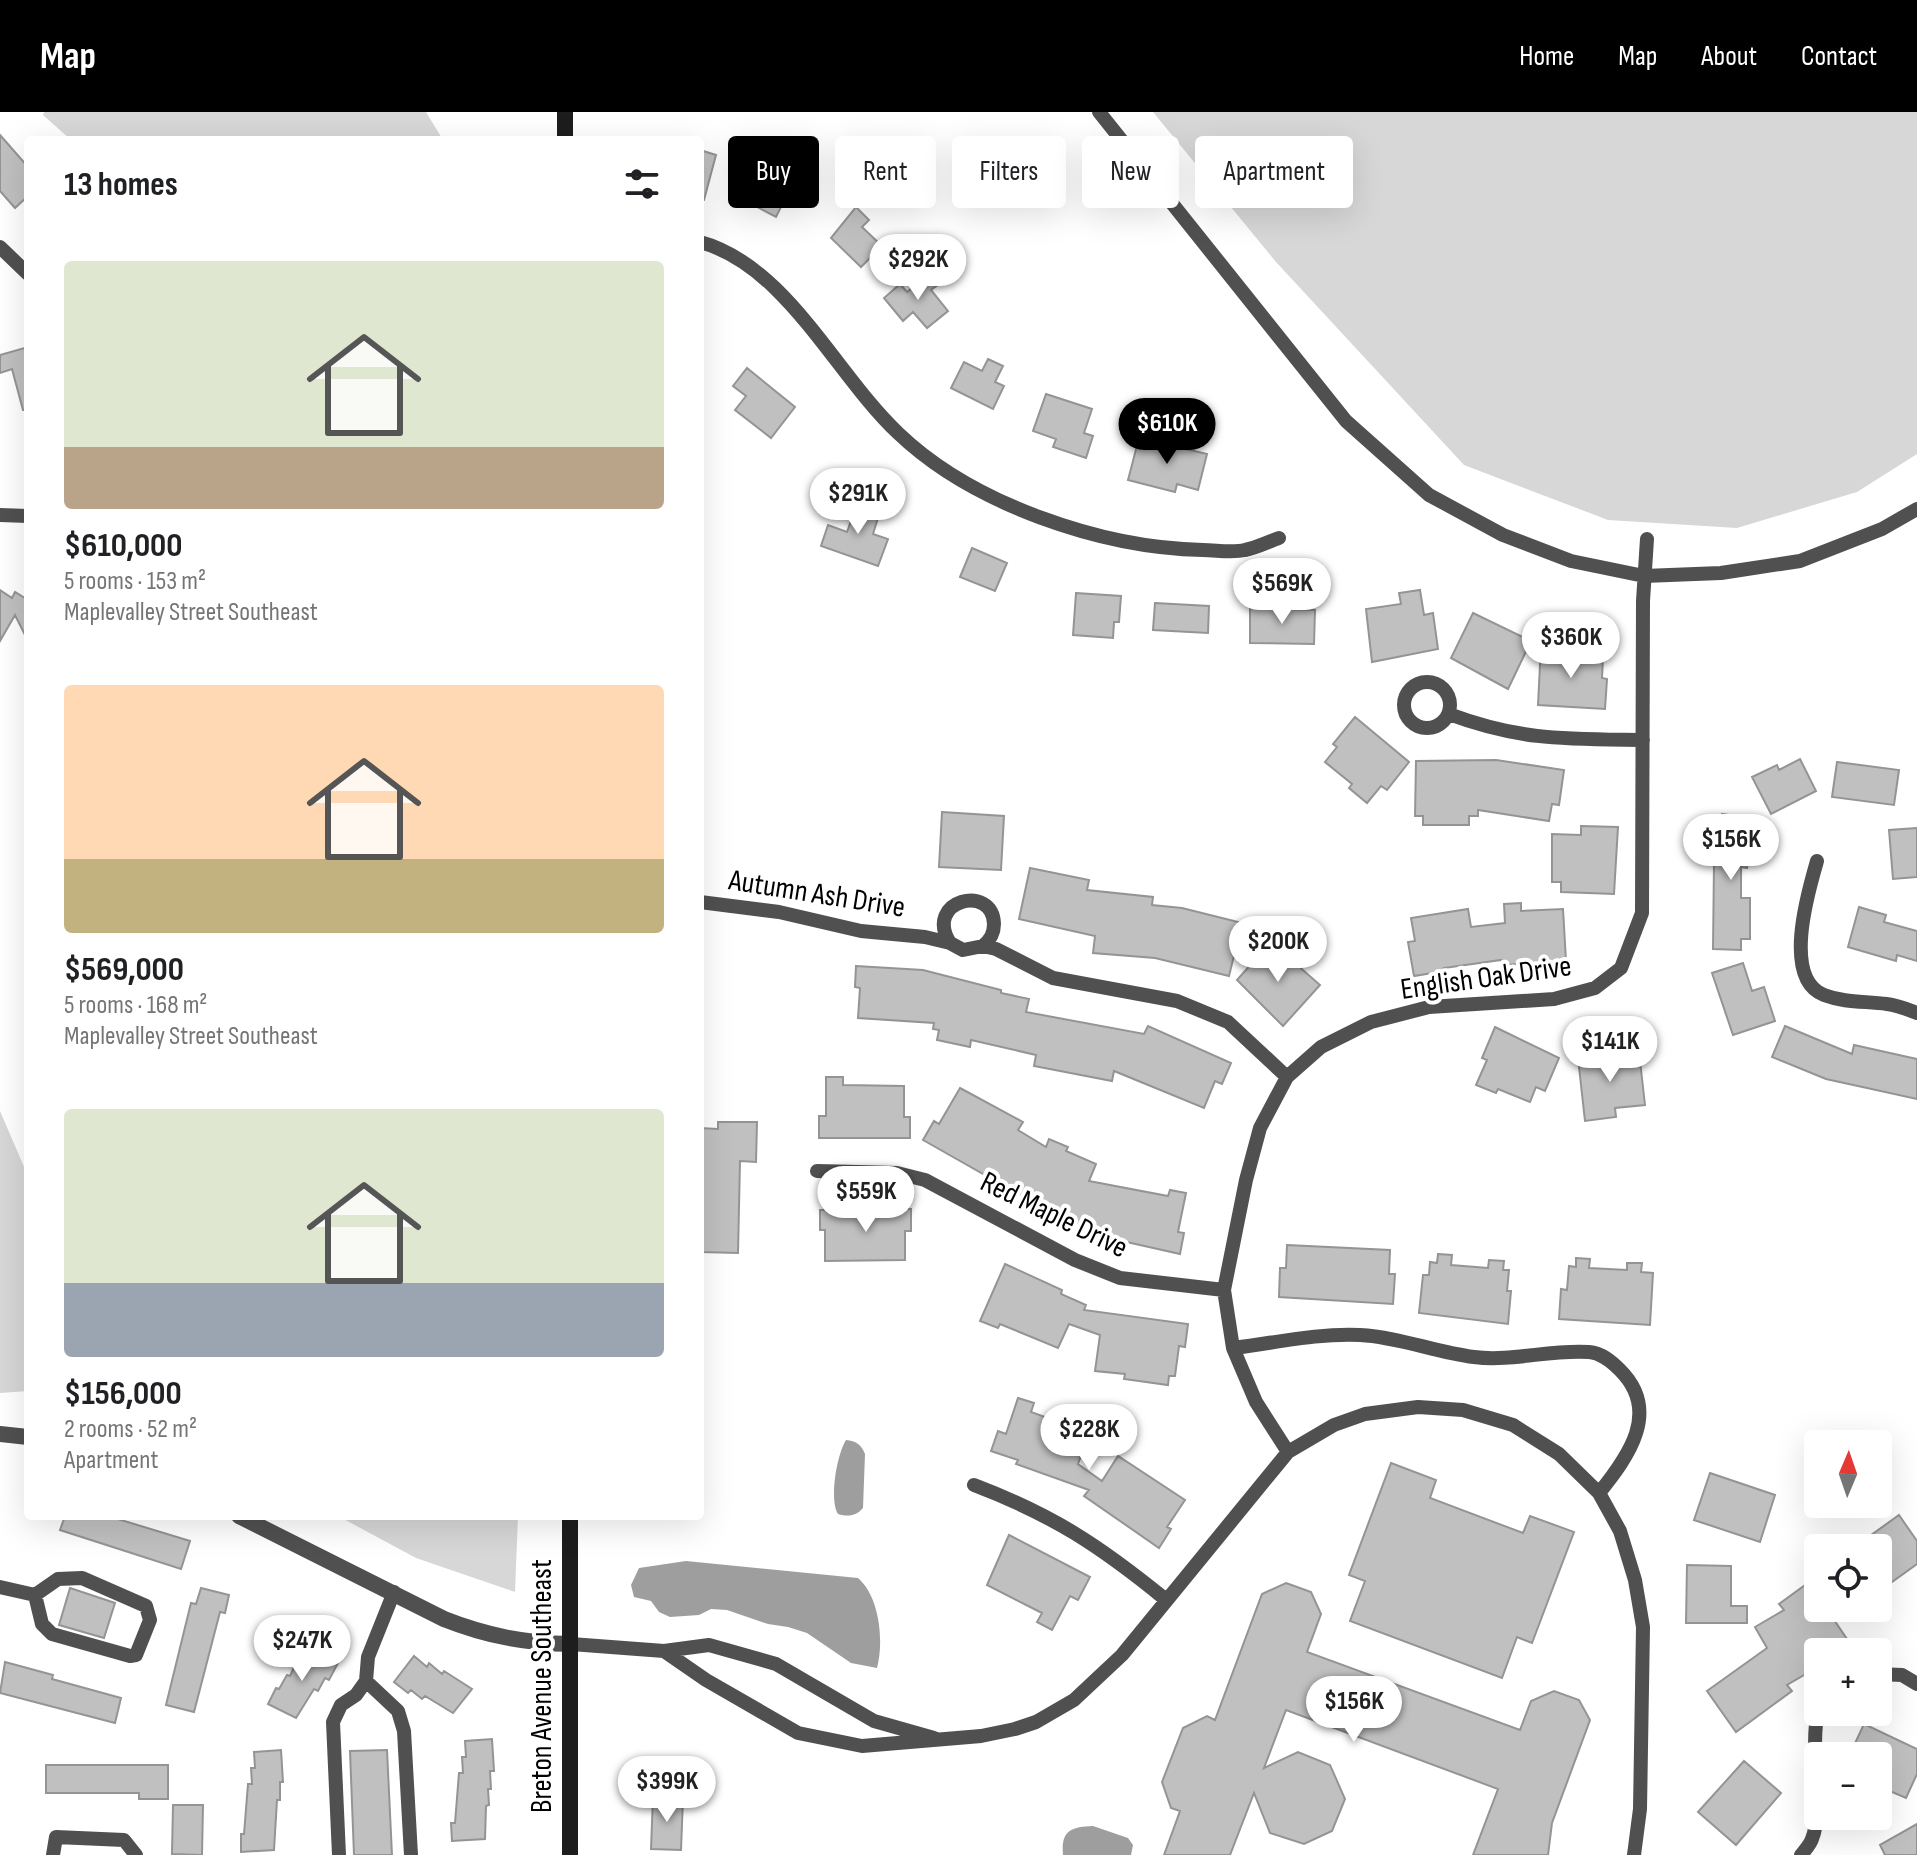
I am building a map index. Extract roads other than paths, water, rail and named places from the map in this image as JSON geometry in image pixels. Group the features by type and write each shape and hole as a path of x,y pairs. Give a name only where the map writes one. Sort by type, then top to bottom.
{"main road":[{"path":"565,112 565,136"},
{"name":"Breton Avenue Southeast","path":"570,1520 570,1855"}],"street":[{"path":"1099,112 1346,421 1429,495 1503,535 1571,561 1644,576 1721,573 1800,561 1882,529 1917,509"},
{"path":"704,244 748,265 790,304 898,434 998,501 1060,526 1116,540 1177,550 1244,551 1279,538"},
{"path":"0,247 24,270"},
{"path":"0,515 24,516"},
{"name":"English Oak Drive","path":"1288,1452 1256,1402 1233,1348 1224,1290 1260,1128 1287,1077 1321,1047 1371,1022 1429,1007 1554,999 1595,988 1621,968 1642,913 1644,576 1647,539"},
{"path":"1449,714 1520,735 1557,740 1643,740"},
{"path":"1817,861 1804,903 1801,947 1804,974 1821,994 1848,1001 1889,1004 1917,1013"},
{"name":"Autumn Ash Drive","path":"950,943 943,927 944,919 953,905 969,900 984,905 993,918 1006,952"},
{"name":"Autumn Ash Drive","path":"704,903 779,912 861,931 925,937 950,943 963,950 983,946 1006,952 1053,978 1177,1001 1228,1022 1287,1077"},
{"path":"983,946 989,941 994,926"},
{"name":"Autumn Ash Drive","path":"925,937 943,927"},
{"name":"Red Maple Drive","path":"817,1171 897,1173 925,1180 1075,1260 1120,1278 1224,1290"},
{"path":"1233,1348 1332,1334 1388,1338 1476,1357 1592,1352 1611,1361 1633,1383 1639,1400 1635,1439 1628,1455 1599,1493"},
{"path":"664,1651 706,1680 798,1733 862,1746 943,1741 1015,1729 1036,1722 1074,1700 1122,1655 1288,1452 1334,1425 1365,1414 1418,1407 1463,1410 1513,1425 1559,1454 1599,1493 1620,1531 1635,1580 1643,1627 1640,1809 1634,1855"},
{"path":"0,1434 24,1437"},
{"path":"974,1485 1029,1505 1071,1529 1165,1599"},
{"path":"247,1520 444,1619 479,1633 522,1642 664,1651 709,1645 776,1664 874,1721 943,1741"},
{"path":"0,1587 35,1595 58,1579 82,1578 146,1606 150,1620 136,1655 130,1656 52,1634 42,1624 35,1595"},
{"path":"339,1855 333,1722 341,1705 356,1695 366,1681 368,1657 394,1592"},
{"path":"1892,1675 1902,1675 1917,1684"},
{"path":"366,1681 398,1711 404,1731 411,1855"},
{"path":"1801,1855 1812,1839 1816,1812 1815,1726"},
{"path":"53,1855 56,1837 124,1840 136,1855"}]}
